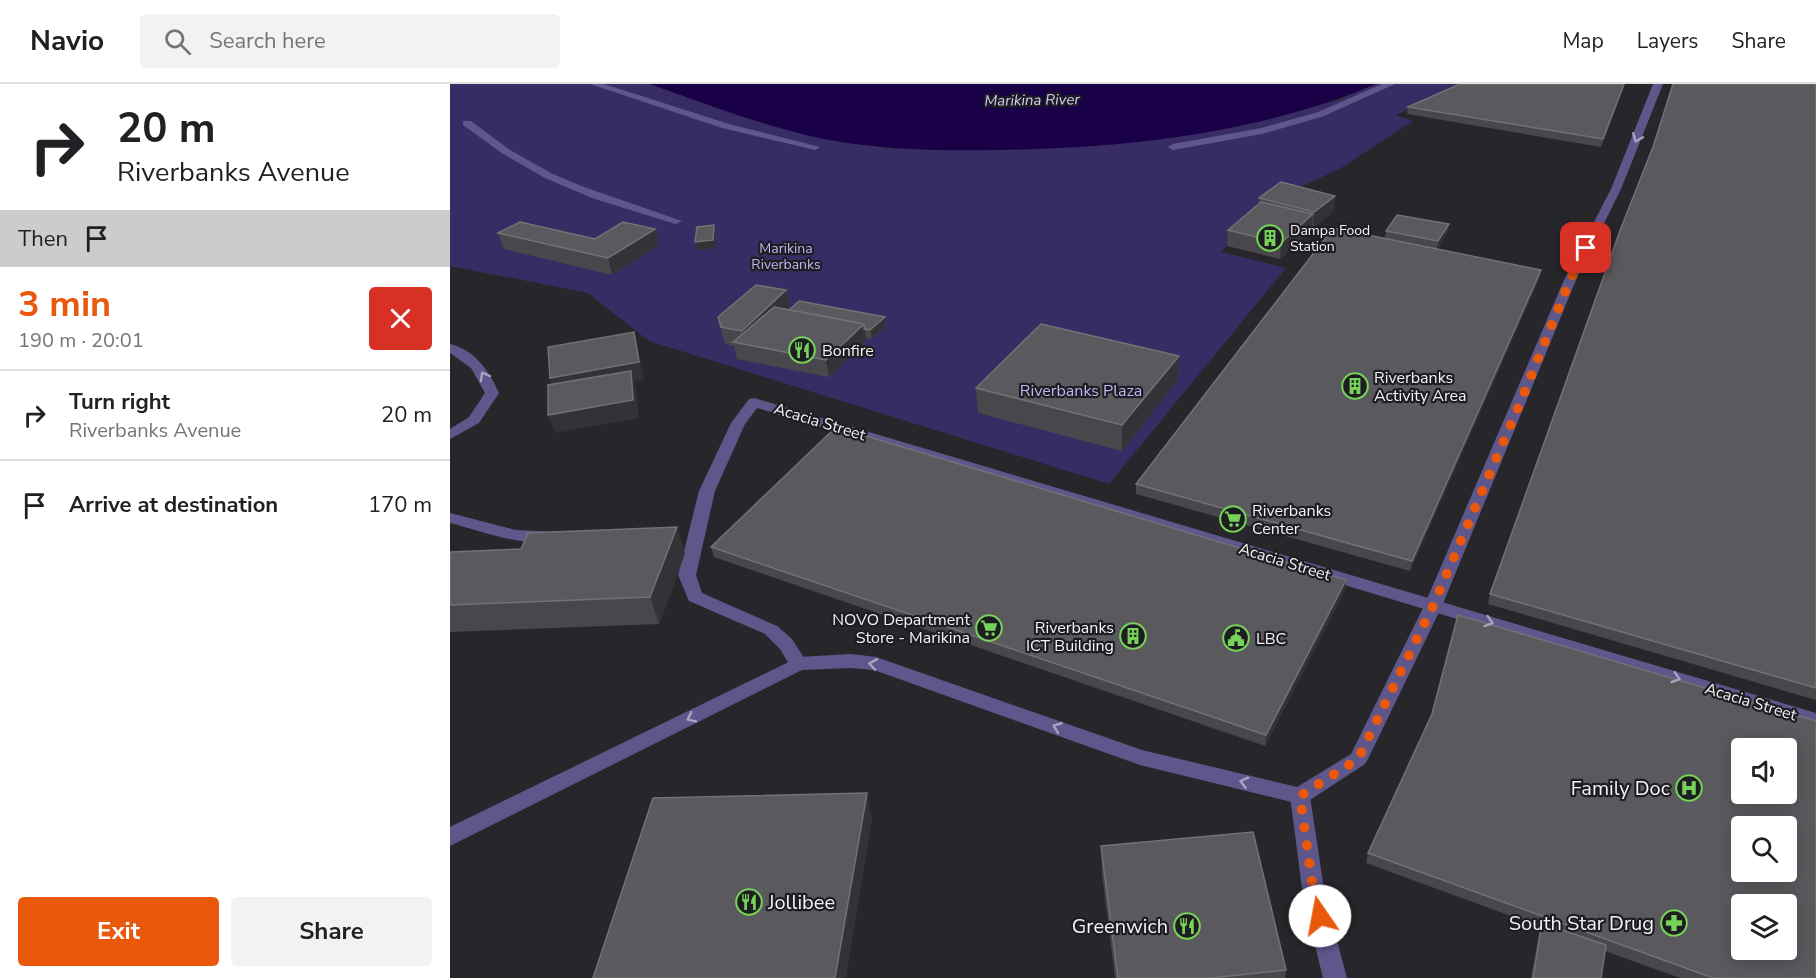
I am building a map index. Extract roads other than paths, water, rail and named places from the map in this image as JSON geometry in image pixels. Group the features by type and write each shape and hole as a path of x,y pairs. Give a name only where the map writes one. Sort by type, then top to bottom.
{"street":[{"path":"595,84 726,126 815,147"},
{"path":"1173,147 1272,129 1321,114 1390,84"},
{"path":"450,837 799,664 850,661 876,664 1140,757 1300,796 1358,759 1433,606 1570,280 1616,189 1658,84"},
{"path":"467,123 491,142 550,177 598,196 676,221"},
{"path":"450,348 467,356 484,372 492,393 474,420 450,435"},
{"name":"Acacia Street","path":"699,531 707,491 738,423 754,402 1816,720"},
{"path":"450,518 516,535 570,536"},
{"path":"678,533 699,531 687,574 695,597 771,630 786,644 799,664"},
{"path":"1300,796 1314,896 1335,978"}],"water":[{"name":"Marikina River","path":"650,84 1376,84 1285,115 1190,135 1047,149 928,150 880,147 810,136 749,119"}],"place":[{"name":"Dampa Food Station","path":"1270,238"},
{"name":"Bonfire","path":"802,350"},
{"name":"Riverbanks Activity Area","path":"1355,386"},
{"name":"Riverbanks Center","path":"1233,519"},
{"name":"NOVO Department Store - Marikina","path":"989,628"},
{"name":"Riverbanks ICT Building","path":"1133,636"},
{"name":"LBC","path":"1236,638"},
{"name":"Family Doc","path":"1689,788"},
{"name":"Jollibee","path":"749,902"},
{"name":"South Star Drug","path":"1674,923"},
{"name":"Greenwich","path":"1187,926"}],"park label":[{"name":"Marikina Riverbanks","path":"786,256"},
{"name":"Riverbanks Plaza","path":"1081,390"}]}
